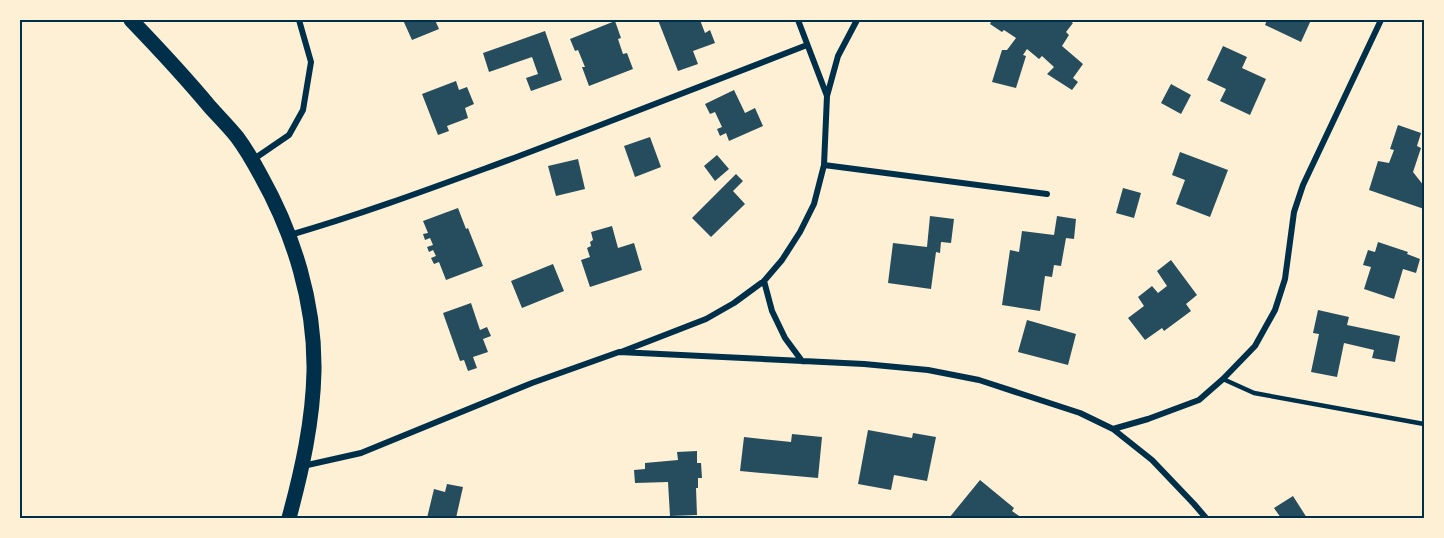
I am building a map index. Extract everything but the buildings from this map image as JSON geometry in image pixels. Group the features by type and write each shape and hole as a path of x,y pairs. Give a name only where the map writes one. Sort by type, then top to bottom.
{"main road":[{"path":"131,20 238,138 275,201 289,235 305,287 311,324 314,371 303,467 289,519"}],"street":[{"path":"252,160 290,135 303,110 311,62 299,20"},
{"path":"798,20 826,96"},
{"path":"303,467 361,453 532,383 706,319 734,303 764,281 783,261 813,204 824,165 826,96 838,56 857,20"},
{"path":"1113,429 1199,400 1255,346 1275,310 1285,279 1294,212 1303,185 1381,20"},
{"path":"289,235 442,185 807,45"},
{"path":"824,165 1047,194"},
{"path":"764,281 772,311 785,338 802,361"},
{"path":"619,352 864,364 928,370 979,380 1080,413 1113,429 1152,460 1206,519"}],"lane":[{"path":"1223,379 1254,393 1425,424"}]}
